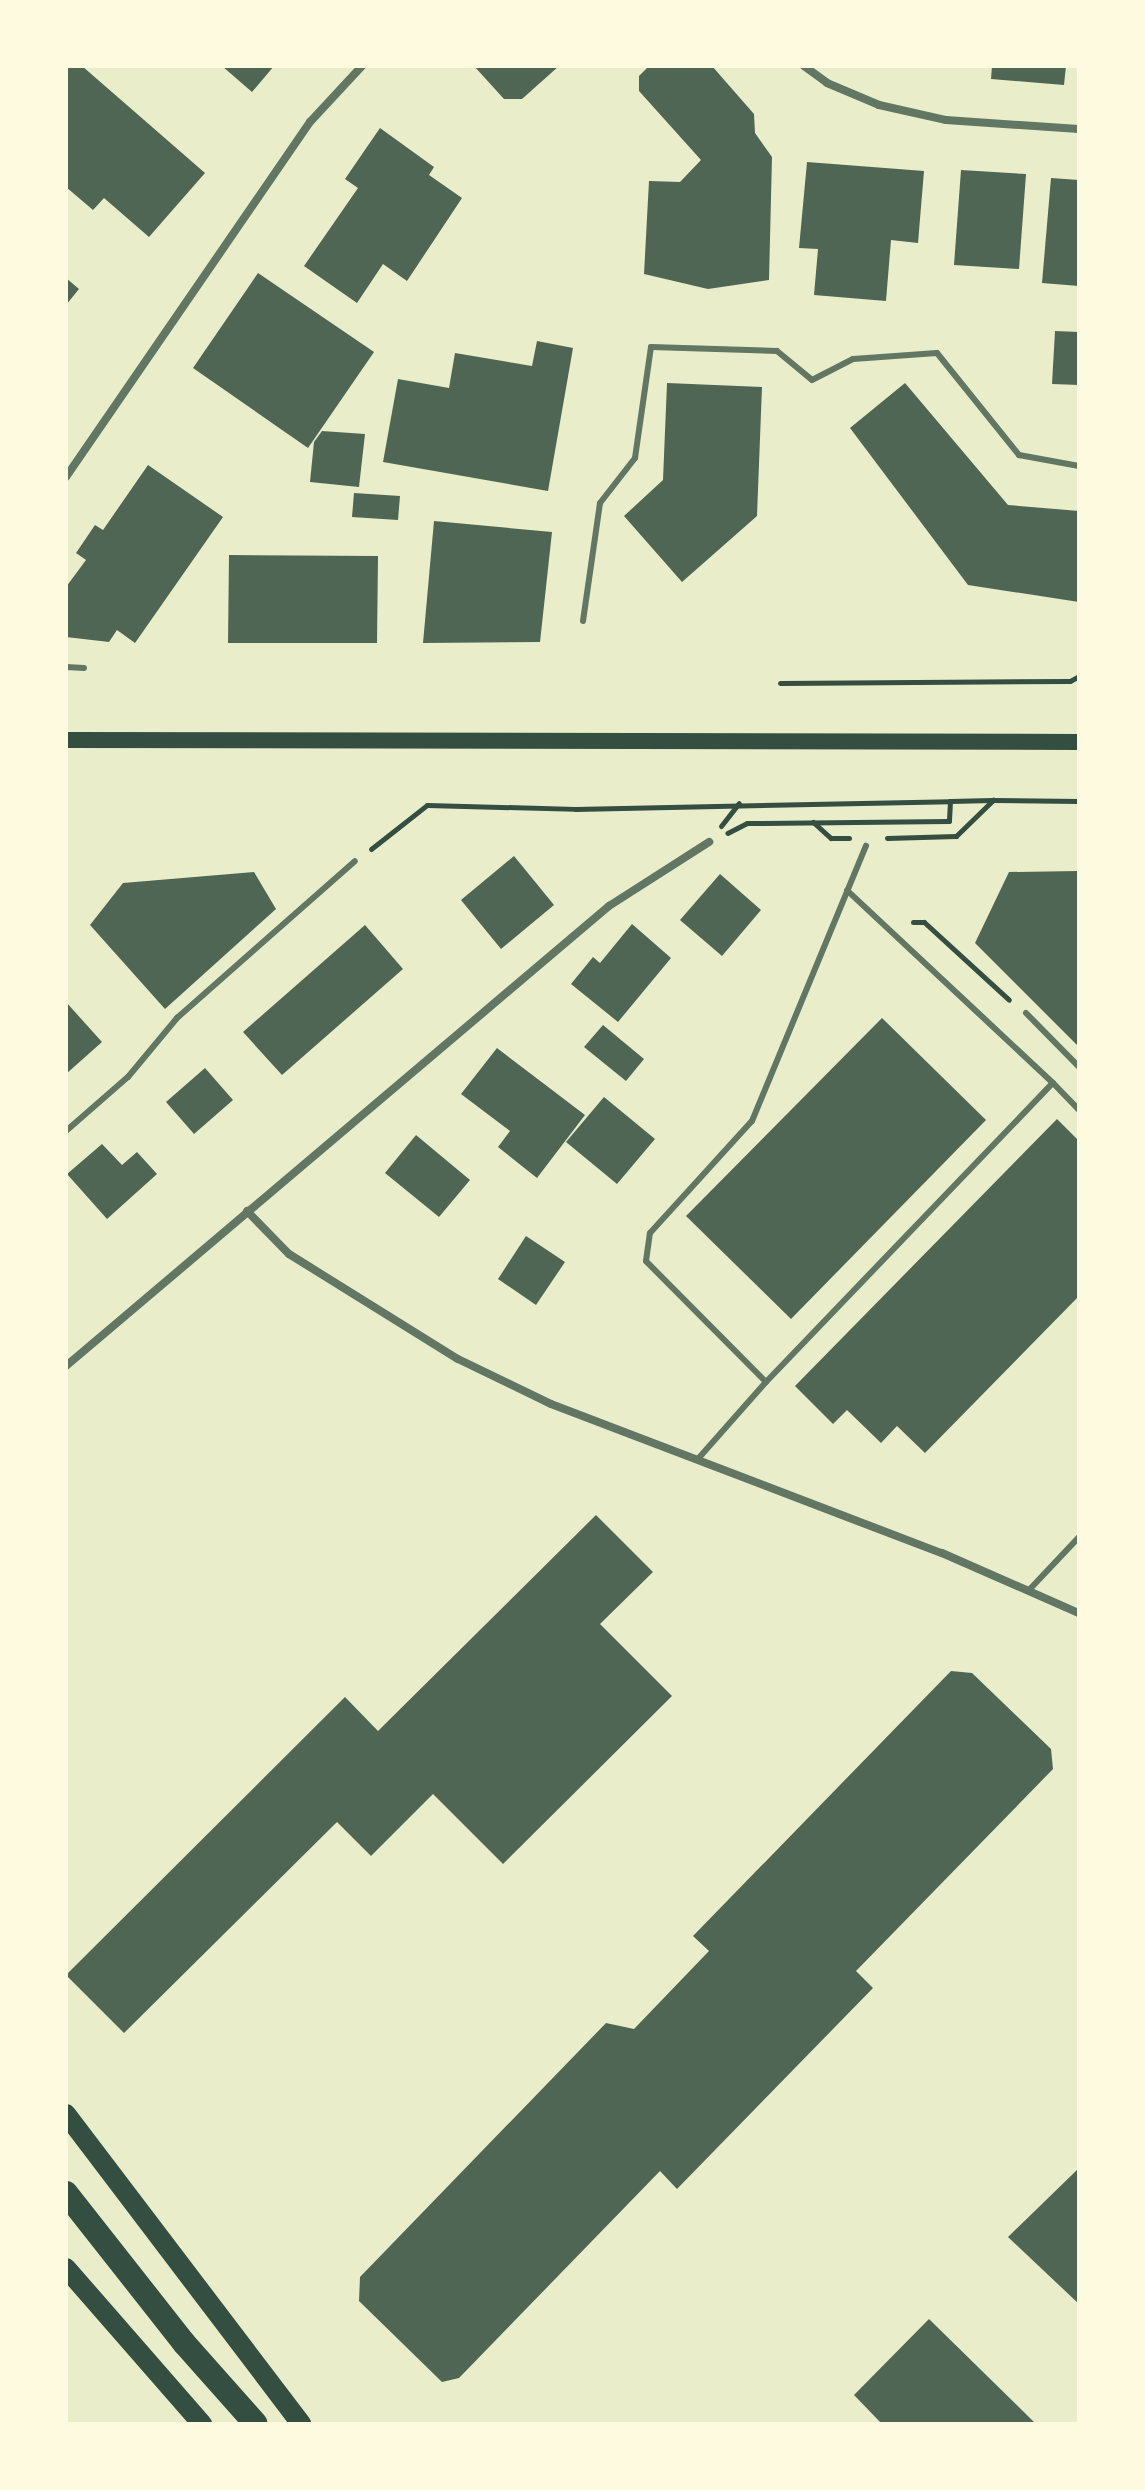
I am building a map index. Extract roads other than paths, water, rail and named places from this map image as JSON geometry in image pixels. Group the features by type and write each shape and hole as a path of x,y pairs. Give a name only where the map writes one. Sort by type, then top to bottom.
{"highway":[{"path":"66,2193 184,2343 256,2424"}],"main road":[{"path":"66,740 1079,742"},
{"path":"66,2114 301,2424"},
{"path":"66,2268 154,2376 202,2424"}],"street":[{"path":"66,477 310,122 362,66"},
{"path":"804,66 827,83 879,105 946,120 1079,129"},
{"path":"66,1366 609,906 709,842"},
{"path":"247,1211 289,1254 458,1359 551,1404 1030,1589 1079,1613"}],"lane":[{"path":"583,621 600,503 635,458 651,347 777,351 812,380 853,359 937,353 1019,455 1079,466"},
{"path":"66,667 84,668"},
{"path":"766,1382 646,1261 650,1233 752,1121 866,846"},
{"path":"66,1131 128,1077 177,1018 355,861"},
{"path":"847,890 1079,1110"},
{"path":"1026,1013 1079,1067"},
{"path":"697,1460 766,1382 1053,1083"},
{"path":"1030,1589 1079,1537"}]}
